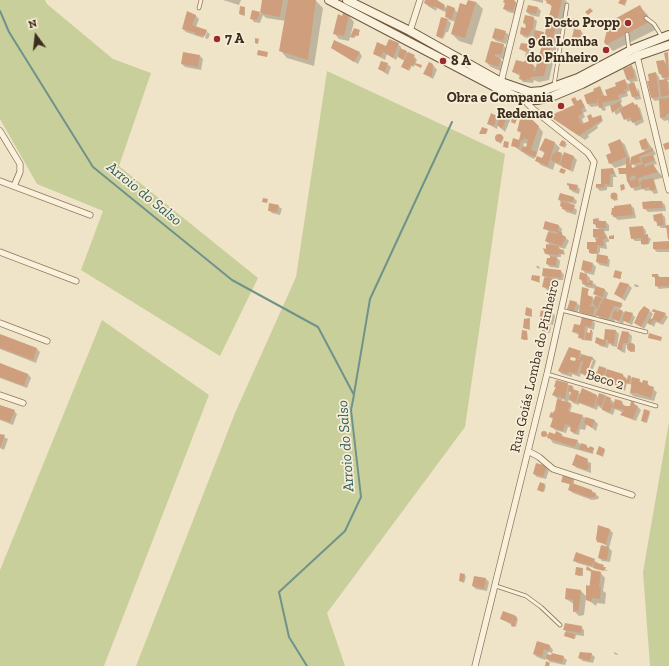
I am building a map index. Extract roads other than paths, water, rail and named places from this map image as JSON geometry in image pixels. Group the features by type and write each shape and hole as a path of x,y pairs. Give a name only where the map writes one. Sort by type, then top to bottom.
{"main road":[{"path":"329,0 499,89 524,100 537,100 551,97 582,84 637,56 669,45"},
{"path":"347,0 410,31 501,82 530,92 542,91 578,78 629,51 665,36"}],"street":[{"path":"410,31 420,0"},
{"path":"501,82 521,0"},
{"path":"637,56 669,190"},
{"name":"Rua Goiás Lomba do Pinheiro","path":"475,666 496,586 547,374 594,162 588,153 534,110 524,100"},
{"path":"0,131 20,164 20,172 14,186"},
{"path":"0,181 90,215"},
{"path":"0,252 76,281"},
{"path":"0,323 47,341"},
{"path":"0,395 23,403"},
{"path":"528,451 539,457 553,469 632,495"}],"lane":[{"path":"199,8 201,0"},
{"path":"554,87 567,5"},
{"path":"646,18 665,36"},
{"path":"627,34 629,51"},
{"path":"560,310 646,332"},
{"name":"Beco 2","path":"547,374 656,406"},
{"path":"496,586 526,596 541,606 560,625"}],"waterway":[{"name":"Arroio do Salso","path":"0,11 9,32 93,167 232,280 318,327 354,395 351,410 361,497 345,531 279,592 289,637 307,666"},
{"path":"354,394 370,299 452,122"}],"place":[{"name":"Posto Propp","path":"628,23"},
{"name":"7 A","path":"217,39"},
{"name":"9 da Lomba do Pinheiro","path":"606,50"},
{"name":"8 A","path":"443,61"},
{"name":"Obra e Compania Redemac","path":"561,106"}]}
